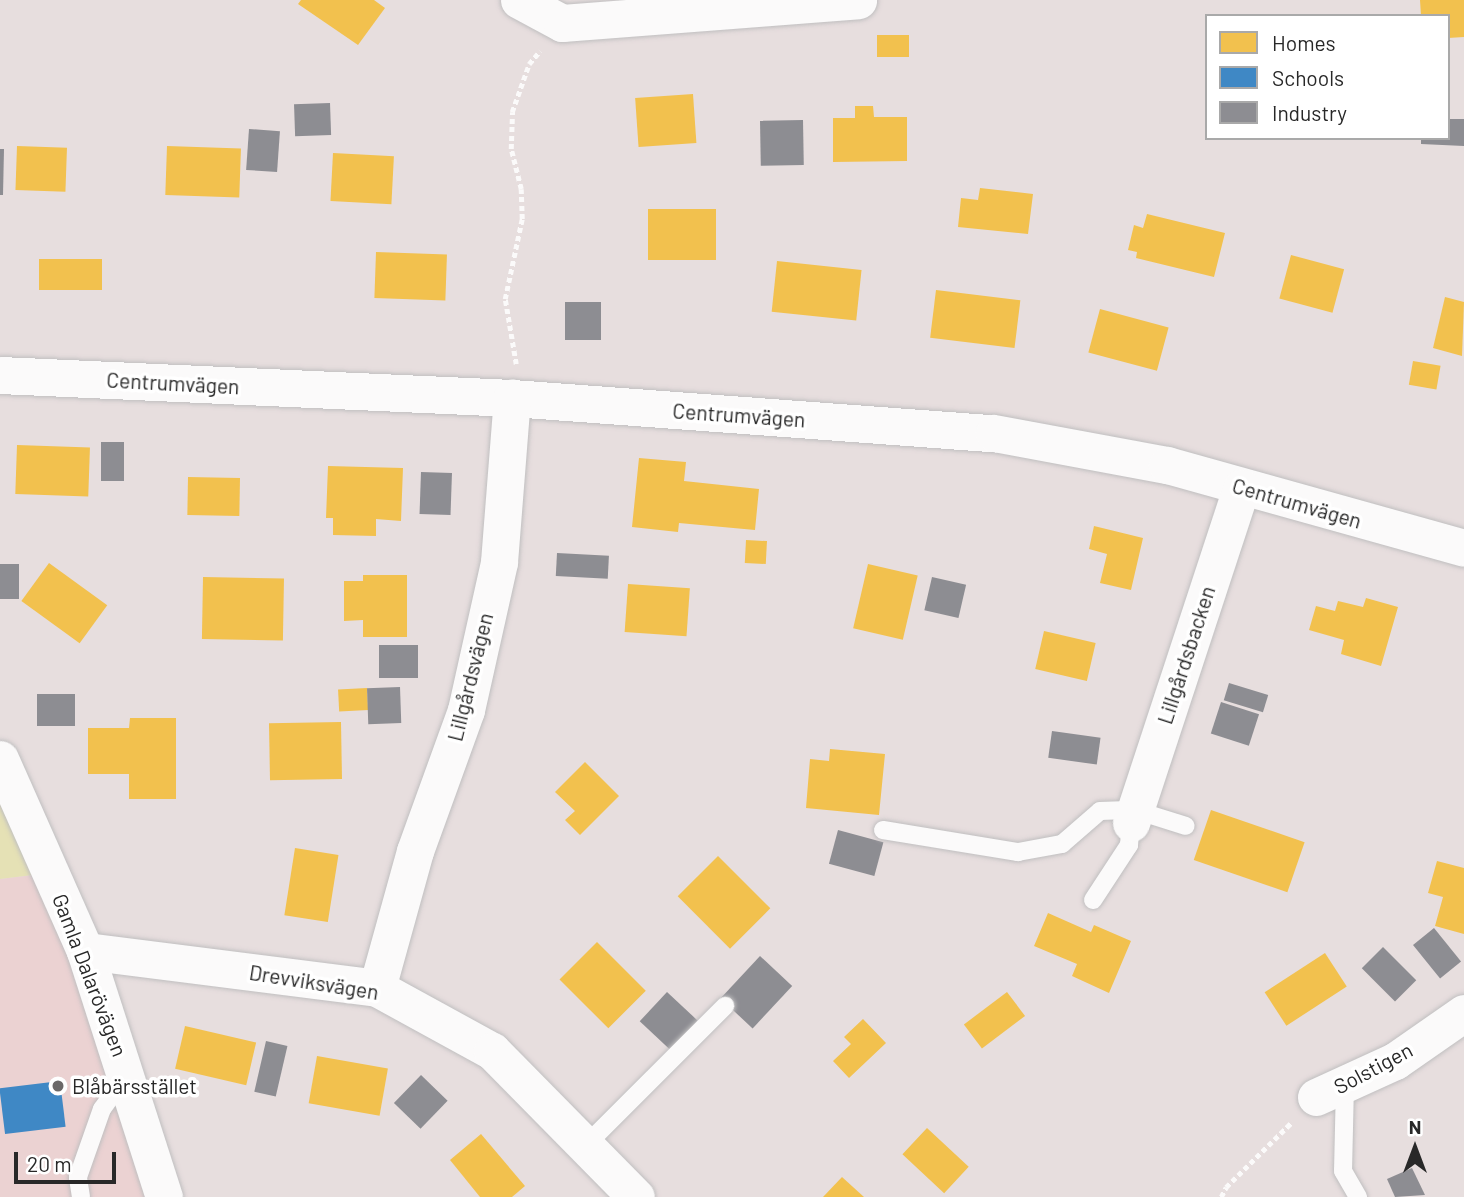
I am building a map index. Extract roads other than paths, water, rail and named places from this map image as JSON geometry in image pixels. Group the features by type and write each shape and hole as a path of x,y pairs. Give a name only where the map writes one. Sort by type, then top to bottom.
{"street":[{"path":"519,0 562,23 858,0"},
{"name":"Centrumvägen","path":"0,375 512,398 993,433 1167,465 1241,488 1464,548"},
{"name":"Lillgårdsvägen","path":"377,988 415,851 466,710 499,562 512,398"},
{"name":"Lillgårdsbacken","path":"1133,816 1241,488"},
{"name":"Gamla Dalarövägen","path":"0,759 85,951 164,1197"},
{"name":"Drevviksvägen","path":"85,951 377,988 492,1051 636,1197"},
{"name":"Solstigen","path":"1331,1091 1395,1061 1464,1013"}],"lane":[{"path":"883,830 1018,852 1062,844 1100,811 1186,827"},
{"path":"1093,900 1129,845 1133,816"},
{"path":"586,1145 725,1006"},
{"path":"81,1197 78,1177 102,1109 127,1075"},
{"path":"1331,1091 1343,1171 1358,1197"}],"place":[{"name":"Blåbärsstället","path":"58,1086"}]}
